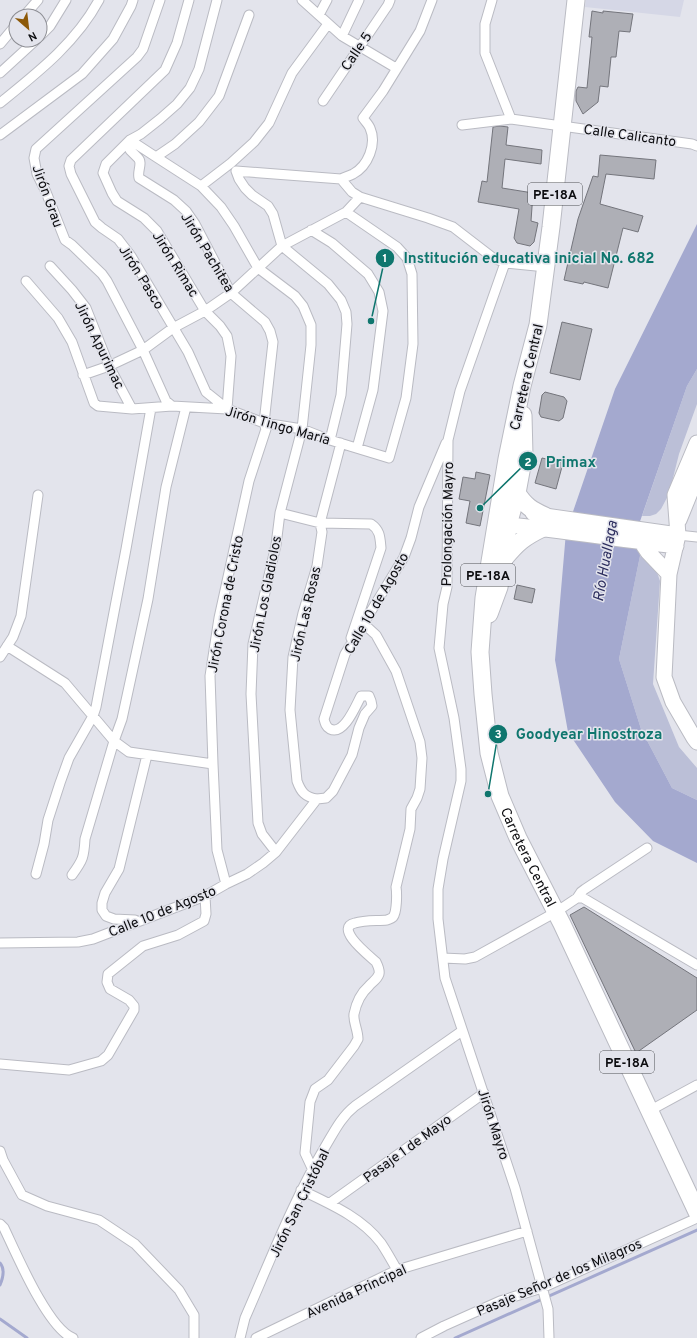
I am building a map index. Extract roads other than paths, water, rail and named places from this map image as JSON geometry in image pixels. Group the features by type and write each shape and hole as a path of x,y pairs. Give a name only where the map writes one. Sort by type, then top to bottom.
{"highway":[{"name":"Carretera Central","path":"576,0 546,267 538,325 522,386 509,510 484,598 480,636 483,694 489,753 500,796 518,838 556,912 697,1212"},
{"name":"PE-18A","path":"480,636 499,587 504,559 509,510 524,455 522,386"},
{"path":"504,559 526,536 549,523 531,510 522,500 509,510"}],"main road":[{"path":"677,535 675,495 697,443"},
{"path":"697,455 690,493 677,535 670,574 664,677 673,702 697,742"},
{"path":"509,510 549,523 641,538 677,535"},
{"path":"641,538 648,552 670,574"}],"street":[{"path":"31,8 38,0"},
{"path":"48,28 66,0"},
{"path":"0,103 42,70 65,47 92,12 99,0"},
{"path":"0,136 82,74 113,39 133,0"},
{"name":"Jirón Grau","path":"160,0 143,49 137,57 36,149 34,158 37,174 46,192 65,240 102,274 107,281 143,350 166,401 172,406"},
{"name":"Jirón Pasco","path":"189,0 177,43 164,70 71,160 69,166 71,174 95,222 118,240 131,256 188,352 206,392 227,409"},
{"name":"Jirón Rimac","path":"217,0 199,69 190,88 177,104 160,119 141,134 130,140 106,164 104,173 105,179 117,201 144,218 157,231 205,311 220,326 227,336 231,356 227,409"},
{"path":"302,0 342,36 396,68"},
{"path":"318,15 327,0"},
{"path":"342,36 359,0"},
{"name":"Calle 5","path":"323,101 390,0"},
{"path":"330,440 341,395 346,312 341,300 328,284 282,246 273,214 268,206 245,188 236,171 341,179 354,174 364,165 371,152 373,141 370,128 363,118 383,91 420,31 432,0"},
{"path":"492,0 485,24 485,54 510,119"},
{"path":"156,157 175,144 199,122 219,96 248,15"},
{"path":"201,186 231,163 254,142 268,123 292,73 328,24"},
{"path":"0,44 8,34"},
{"path":"0,73 27,48"},
{"name":"Calle Calicanto","path":"462,125 510,119 695,142"},
{"path":"130,140 201,186 230,219 258,268"},
{"name":"Jirón Pachitea","path":"130,140 130,150 134,156 139,159 139,178 174,200 186,211 195,224 231,293 265,322 270,331 273,342 264,422"},
{"path":"341,179 352,192 360,197 453,227 492,257 505,263 546,267"},
{"path":"26,281 58,318 63,326 72,342 83,375 109,366 143,350 173,328 205,311 231,293 282,246 346,212 360,197"},
{"name":"Jirón Tingo María","path":"83,375 94,403 98,406 151,408 172,406 227,409 264,422 302,429 341,444 389,458 406,398 413,344 412,274 407,258 397,247 346,212"},
{"path":"310,230 332,243 368,274 379,292 383,311 373,390 357,448"},
{"name":"Prolongación Mayro","path":"443,958 438,919 438,889 461,781 454,718 439,648 443,604 447,587 448,440 460,391 505,263"},
{"name":"Jirón Apurimac","path":"50,266 86,308 109,366 132,408"},
{"name":"Jirón Los Gladiolos","path":"258,268 295,296 303,306 310,325 311,345 302,429 280,513 276,545 253,644 251,694 258,823 262,834 276,852"},
{"path":"72,875 84,855 86,839 122,718 148,599 166,487 186,407"},
{"path":"36,874 44,844 48,820 60,782 69,758 93,716 96,707 125,556 151,408"},
{"name":"Jirón Corona de Cristo","path":"226,884 217,850 210,676 218,625 249,481 266,429 264,422"},
{"name":"Calle 10 de Agosto","path":"0,943 78,942 93,939 205,896 247,874 263,863 276,852 317,800 326,798 333,791 352,755 359,728 365,714 372,706 369,696 361,696 342,728 333,730 329,729 325,725 324,719 345,654 404,557 411,538 419,507 448,440"},
{"name":"Jirón Las Rosas","path":"317,800 309,798 301,792 297,780 290,710 293,657 302,613 317,566 322,532 320,522 341,444"},
{"path":"0,657 16,631 21,616 38,496"},
{"path":"280,513 320,522 370,524 376,528 380,538 381,548 345,654"},
{"path":"677,535 697,537"},
{"path":"312,1168 305,1153 309,1110 313,1094 315,1089 328,1080 358,1039 354,1021 354,1013 360,997 368,986 377,979 380,973 376,962 353,940 348,931 354,923 387,920 392,918 394,914 397,893 396,887 410,829 411,809 417,798 421,775 422,758 420,742 396,671 376,635 364,624"},
{"path":"8,646 65,684 114,741 129,752 213,764"},
{"path":"140,921 114,919 106,916 102,910 102,903 105,893 119,869 148,755"},
{"path":"443,958 466,959 475,957 556,912 577,898 585,889 647,848"},
{"path":"0,1064 69,1070 101,1061 105,1058 134,1010 134,1006 130,1000 110,989 107,982 108,974 143,946 178,935 204,921 206,914 205,896"},
{"path":"577,898 583,898 697,965"},
{"name":"Jirón Mayro","path":"443,958 445,978 504,1152 527,1231 548,1309 549,1338"},
{"name":"Jirón San Cristóbal","path":"240,1338 245,1318 301,1190 312,1168 342,1118 348,1112 462,1031"},
{"path":"649,1111 697,1085"},
{"name":"Pasaje 1 de Mayo","path":"330,1203 484,1093"},
{"path":"0,1151 1,1160 22,1195 46,1206 99,1220 135,1244 179,1290 194,1315 194,1338"},
{"path":"301,1190 330,1203 360,1222 380,1242 397,1270"},
{"name":"Pasaje Señor de los Milagros","path":"421,1338 500,1301 542,1289 697,1218"},
{"path":"0,1224 4,1228 31,1284 52,1318 68,1336 73,1338"},
{"name":"Avenida Principal","path":"256,1338 397,1270 527,1231"}],"water":[{"name":"Río Huallaga","path":"697,224 697,369 687,386 637,530 640,556 619,659 641,729 672,788 697,800 697,863 653,841 615,802 568,732 555,660 566,532 615,389"}],"waterway":[{"path":"455,1338 697,1230"},
{"path":"0,1263 3,1268 0,1285"},
{"path":"0,1319 27,1338"}],"place":[{"name":"Institución educativa inicial No. 682","path":"371,321"},
{"name":"Primax","path":"480,508"},
{"name":"Goodyear Hinostroza","path":"488,794"}]}
